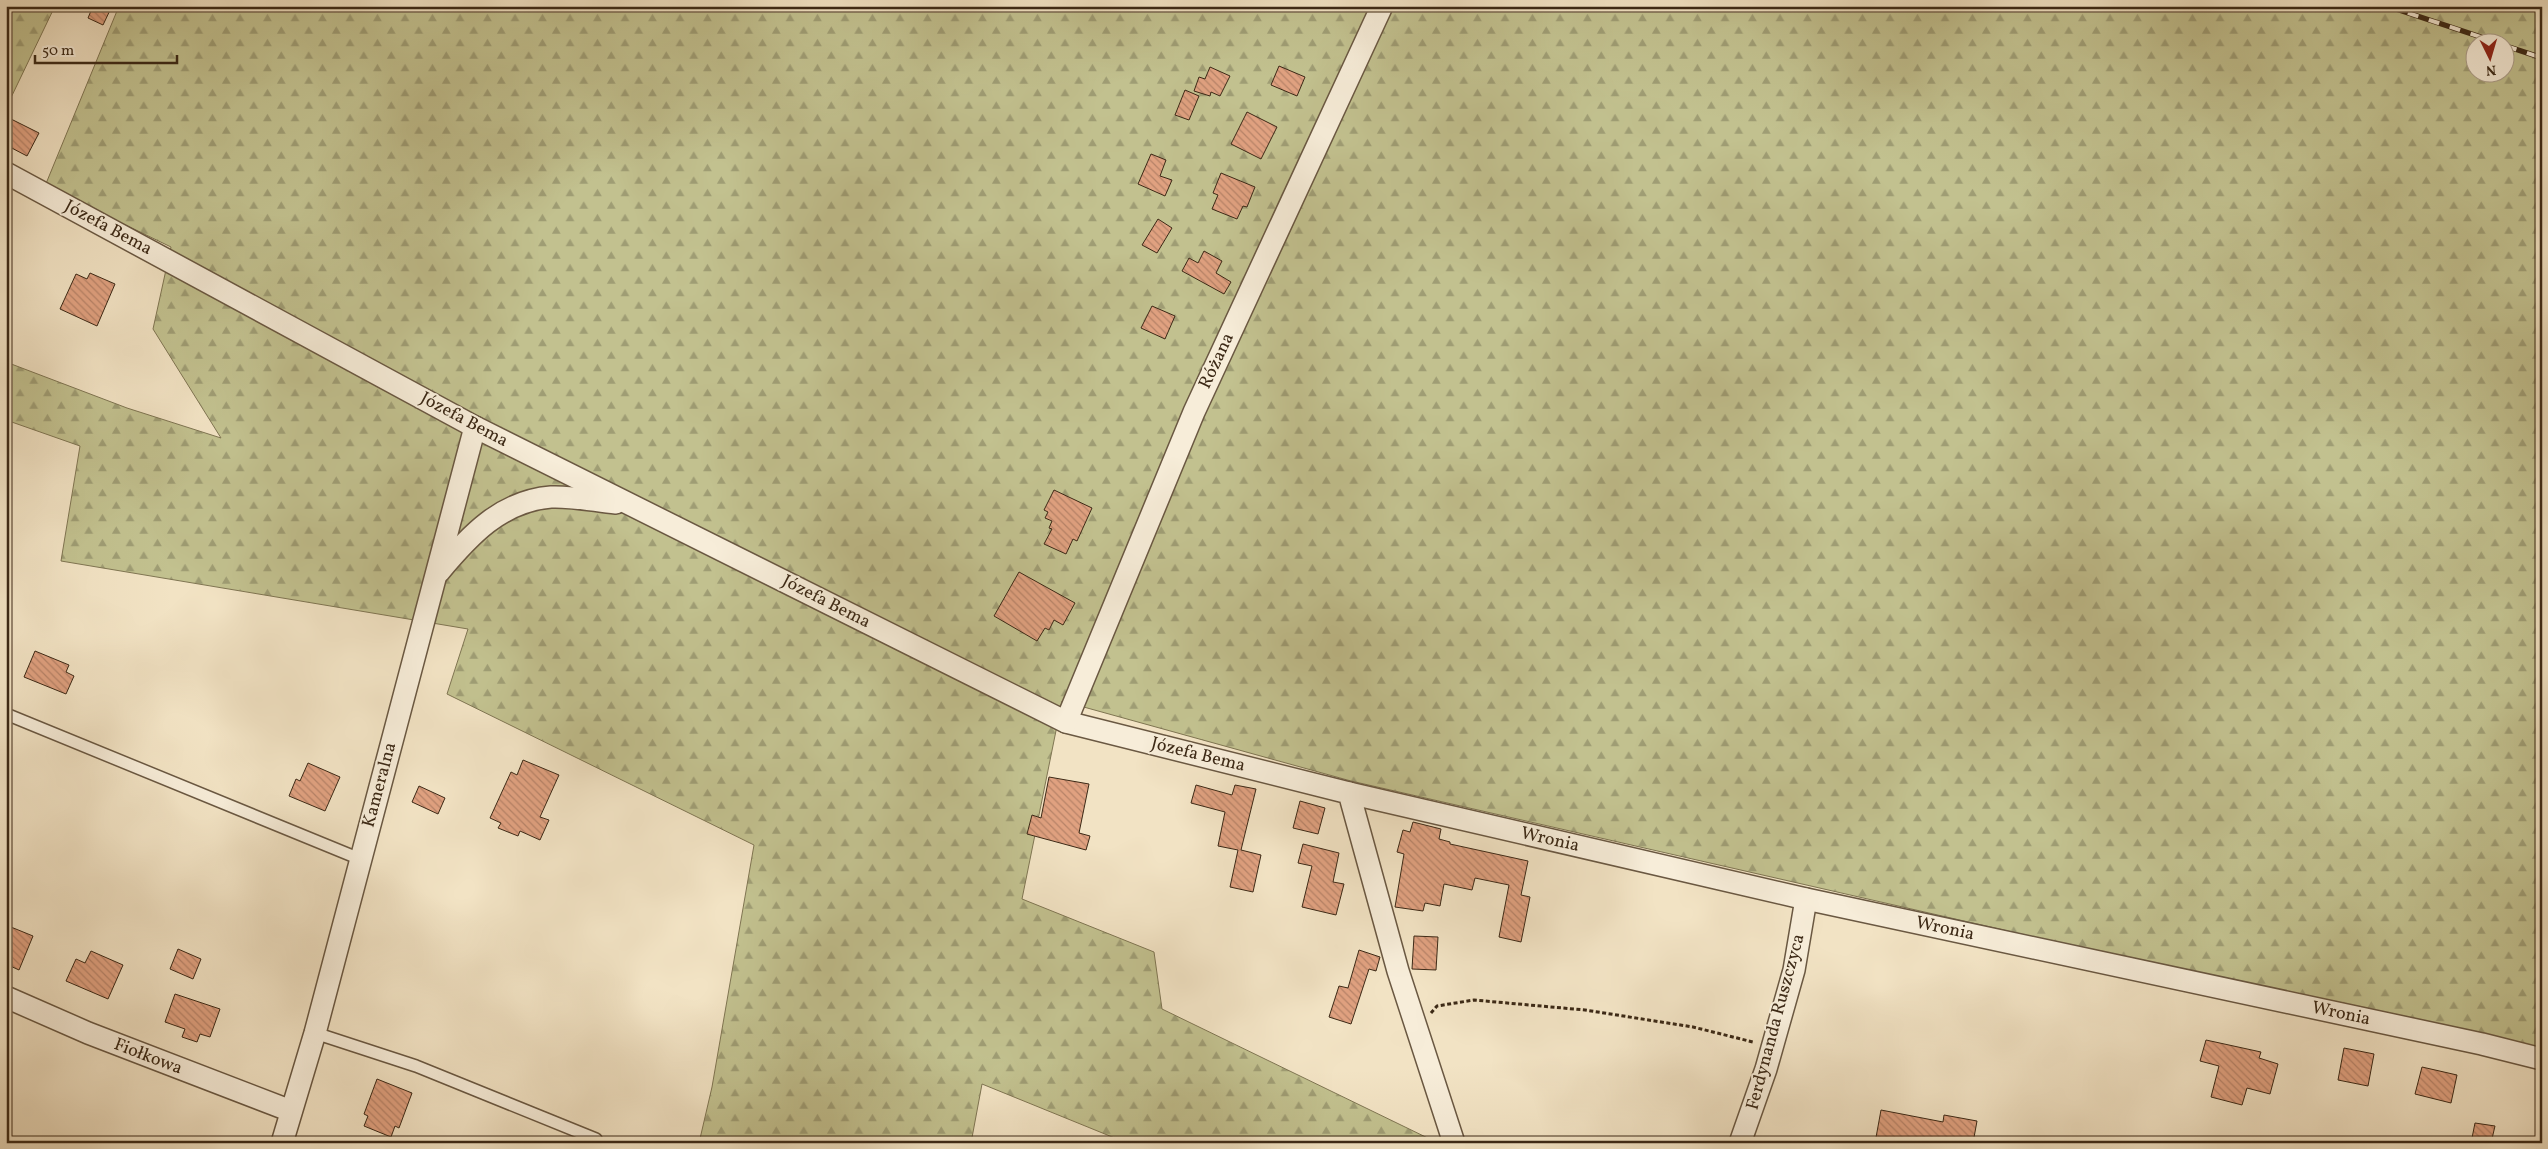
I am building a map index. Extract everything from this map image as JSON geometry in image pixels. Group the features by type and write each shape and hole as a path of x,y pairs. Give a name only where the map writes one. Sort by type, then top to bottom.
{"street":[{"name":"Różana","path":"1066,722 1194,412 1382,6"},
{"name":"Józefa Bema","path":"6,173 475,427 1066,722 1349,793"},
{"name":"Kameralna","path":"282,1143 314,1033 475,427"},
{"path":"436,576 475,530 510,507 551,498 629,504"},
{"path":"1349,793 1417,1028 1454,1143"},
{"name":"Wronia","path":"1349,793 1806,899 2482,1044 2542,1060"},
{"name":"Ferdynanda Ruszczyca","path":"1740,1143 1772,1046 1800,944 1806,899"},
{"name":"Fiołkowa","path":"6,996 88,1033 291,1112"}],"lane":[{"path":"6,714 360,860"},
{"path":"314,1033 416,1066 596,1139"}],"path":[{"path":"1417,1028 1437,1006 1474,1000 1595,1012 1693,1027 1772,1046"}],"green space":[{"path":"6,6 55,6 6,108"},
{"path":"119,6 2542,6 2542,1053 1351,781 1062,701 1022,899 1154,952 1162,1009 1438,1143 1127,1143 982,1084 971,1143 699,1143 712,1087 754,845 447,694 468,629 61,561 80,446 6,420 6,362 127,408 221,438 153,329 171,247 45,186"}],"building":[{"path":"93,6 112,6 103,25 88,18"},
{"path":"1279,66 1305,77 1297,96 1271,85"},
{"path":"1210,67 1230,76 1220,96 1211,92 1210,96 1194,91 1199,77 1205,79"},
{"path":"1185,90 1199,96 1189,120 1175,115"},
{"path":"1247,112 1277,127 1261,159 1231,144"},
{"path":"11,119 39,133 27,156 6,145 6,128"},
{"path":"1151,154 1166,160 1160,176 1172,180 1165,196 1138,184"},
{"path":"1221,173 1255,187 1247,207 1243,206 1237,219 1212,209 1218,195 1213,193"},
{"path":"1158,219 1172,228 1157,253 1142,245"},
{"path":"1204,251 1222,261 1216,273 1231,282 1224,294 1182,271 1189,258 1198,263"},
{"path":"90,273 115,284 97,326 60,309 76,274 87,279"},
{"path":"1152,306 1175,316 1165,339 1141,328"},
{"path":"1054,490 1092,508 1077,541 1073,539 1066,554 1044,544 1052,529 1049,528 1052,521 1045,518 1048,512 1044,510"},
{"path":"1019,572 1075,603 1063,625 1054,620 1049,630 1045,628 1037,641 994,616"},
{"path":"35,651 69,665 66,672 74,676 66,694 24,677"},
{"path":"523,760 559,775 540,817 549,820 540,840 520,831 518,836 498,828 501,823 490,818 511,772 517,775"},
{"path":"308,763 340,777 325,811 289,796 296,779 300,781"},
{"path":"1049,777 1089,784 1079,833 1090,836 1086,850 1027,834 1032,815 1041,818"},
{"path":"1196,785 1232,795 1235,785 1256,789 1241,850 1261,855 1253,892 1230,887 1238,850 1218,846 1225,812 1191,803"},
{"path":"419,786 445,798 438,814 412,802"},
{"path":"1300,801 1325,808 1318,834 1293,828"},
{"path":"1413,822 1441,829 1439,839 1450,842 1450,844 1528,861 1521,895 1530,897 1521,942 1499,937 1509,885 1475,878 1472,890 1444,884 1440,906 1425,903 1423,911 1395,907 1404,854 1397,852 1403,830 1410,832"},
{"path":"1303,844 1339,853 1333,882 1344,884 1336,915 1302,907 1312,866 1298,863"},
{"path":"6,925 33,936 19,970 6,964"},
{"path":"1414,936 1438,937 1436,970 1412,969"},
{"path":"178,949 201,959 193,979 170,969"},
{"path":"1359,950 1380,957 1376,971 1369,969 1351,1024 1329,1017 1339,986 1348,988"},
{"path":"91,951 123,965 108,999 66,981 76,959 85,963"},
{"path":"175,994 220,1009 210,1037 200,1034 197,1042 182,1037 185,1029 165,1022"},
{"path":"2206,1040 2261,1052 2259,1058 2278,1064 2270,1094 2247,1088 2242,1105 2211,1097 2219,1066 2200,1061"},
{"path":"2344,1048 2374,1054 2368,1086 2338,1080"},
{"path":"2422,1067 2457,1075 2451,1103 2415,1094"},
{"path":"377,1079 412,1093 399,1128 395,1126 391,1137 364,1126 368,1116 364,1114"},
{"path":"1881,1110 1943,1122 1944,1115 1977,1121 1973,1143 1875,1143"},
{"path":"2475,1123 2495,1126 2491,1143 2471,1143"}],"railway":[{"path":"2387,6 2466,32"},
{"path":"2516,49 2542,58"}]}
